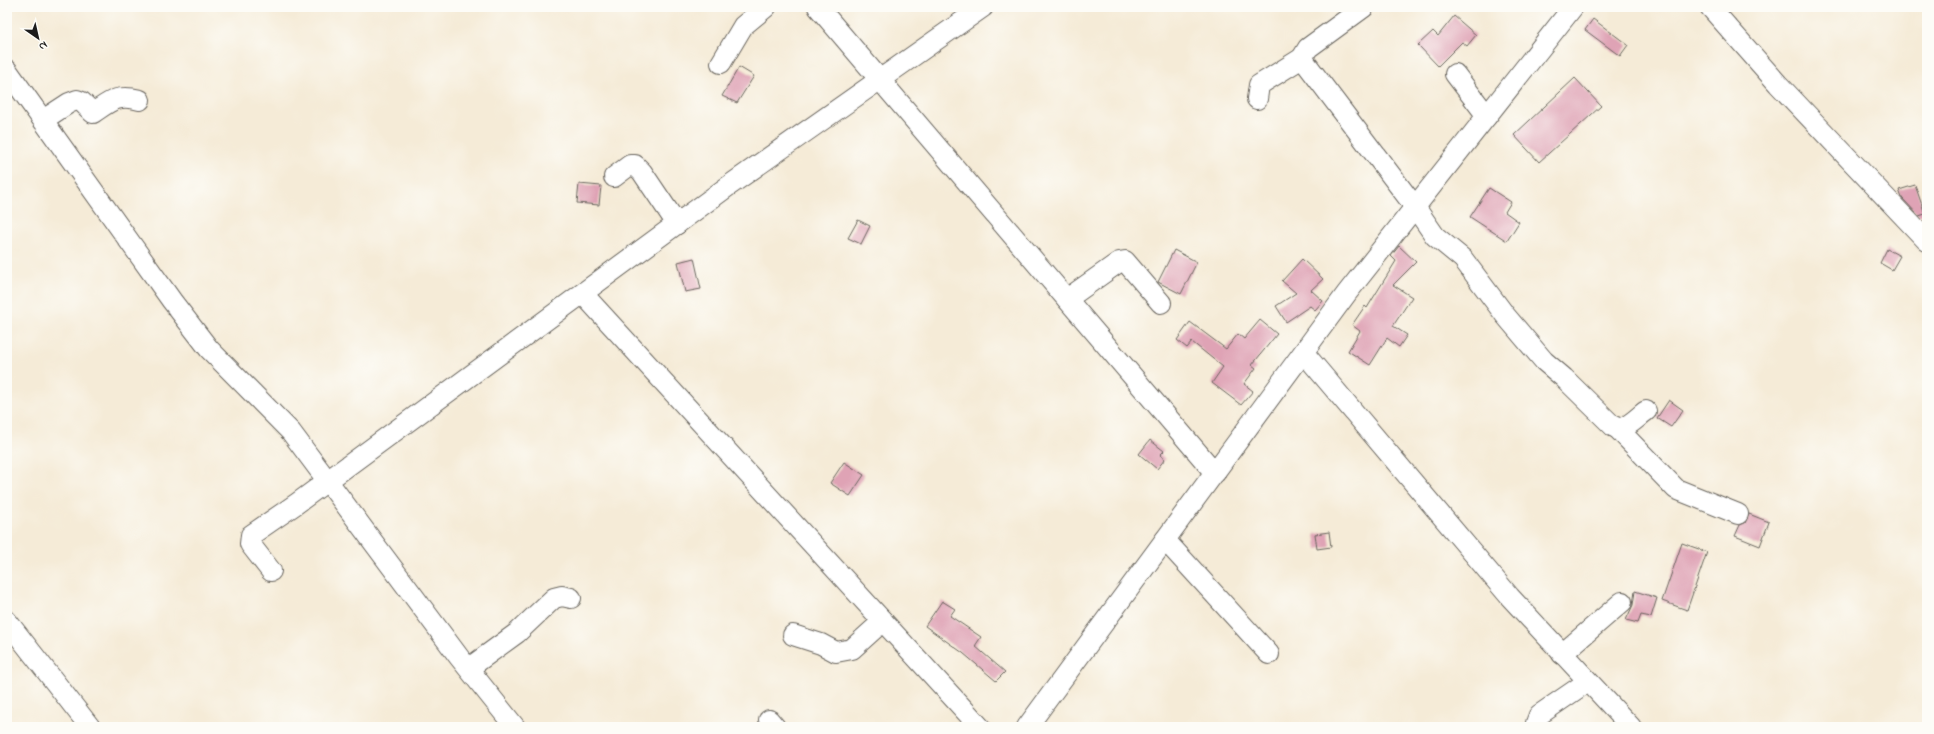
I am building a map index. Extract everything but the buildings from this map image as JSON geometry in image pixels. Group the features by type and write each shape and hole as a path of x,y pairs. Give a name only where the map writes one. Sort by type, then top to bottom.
{"street":[{"path":"721,63 743,26 766,7"},
{"path":"818,7 1215,473"},
{"path":"271,571 250,544 251,535 727,187 983,7"},
{"path":"1257,99 1258,88 1260,85 1302,58 1308,48 1364,7"},
{"path":"1027,727 1347,293 1573,7"},
{"path":"1710,7 1778,84 1927,241"},
{"path":"1302,58 1415,206 1435,236 1463,259 1504,315 1544,361 1564,378 1610,424 1618,429 1676,489 1738,514"},
{"path":"7,70 172,301 209,349 291,432 469,668 516,727"},
{"path":"1455,74 1487,116"},
{"path":"42,120 69,103 77,100 82,102 93,113 119,98 127,96 140,100"},
{"path":"614,178 630,165 635,165 642,172 677,224"},
{"path":"1067,299 1119,262 1126,261 1161,303"},
{"path":"582,294 980,727"},
{"path":"1304,352 1510,597 1630,727"},
{"path":"1618,429 1625,427 1646,411"},
{"path":"1165,540 1269,654"},
{"path":"469,668 517,633 554,598 562,596 571,598"},
{"path":"1562,654 1622,602"},
{"path":"7,621 90,727"},
{"path":"793,635 820,644 836,652 852,649 883,621"},
{"path":"1537,727 1536,723 1539,715 1587,682"}]}
